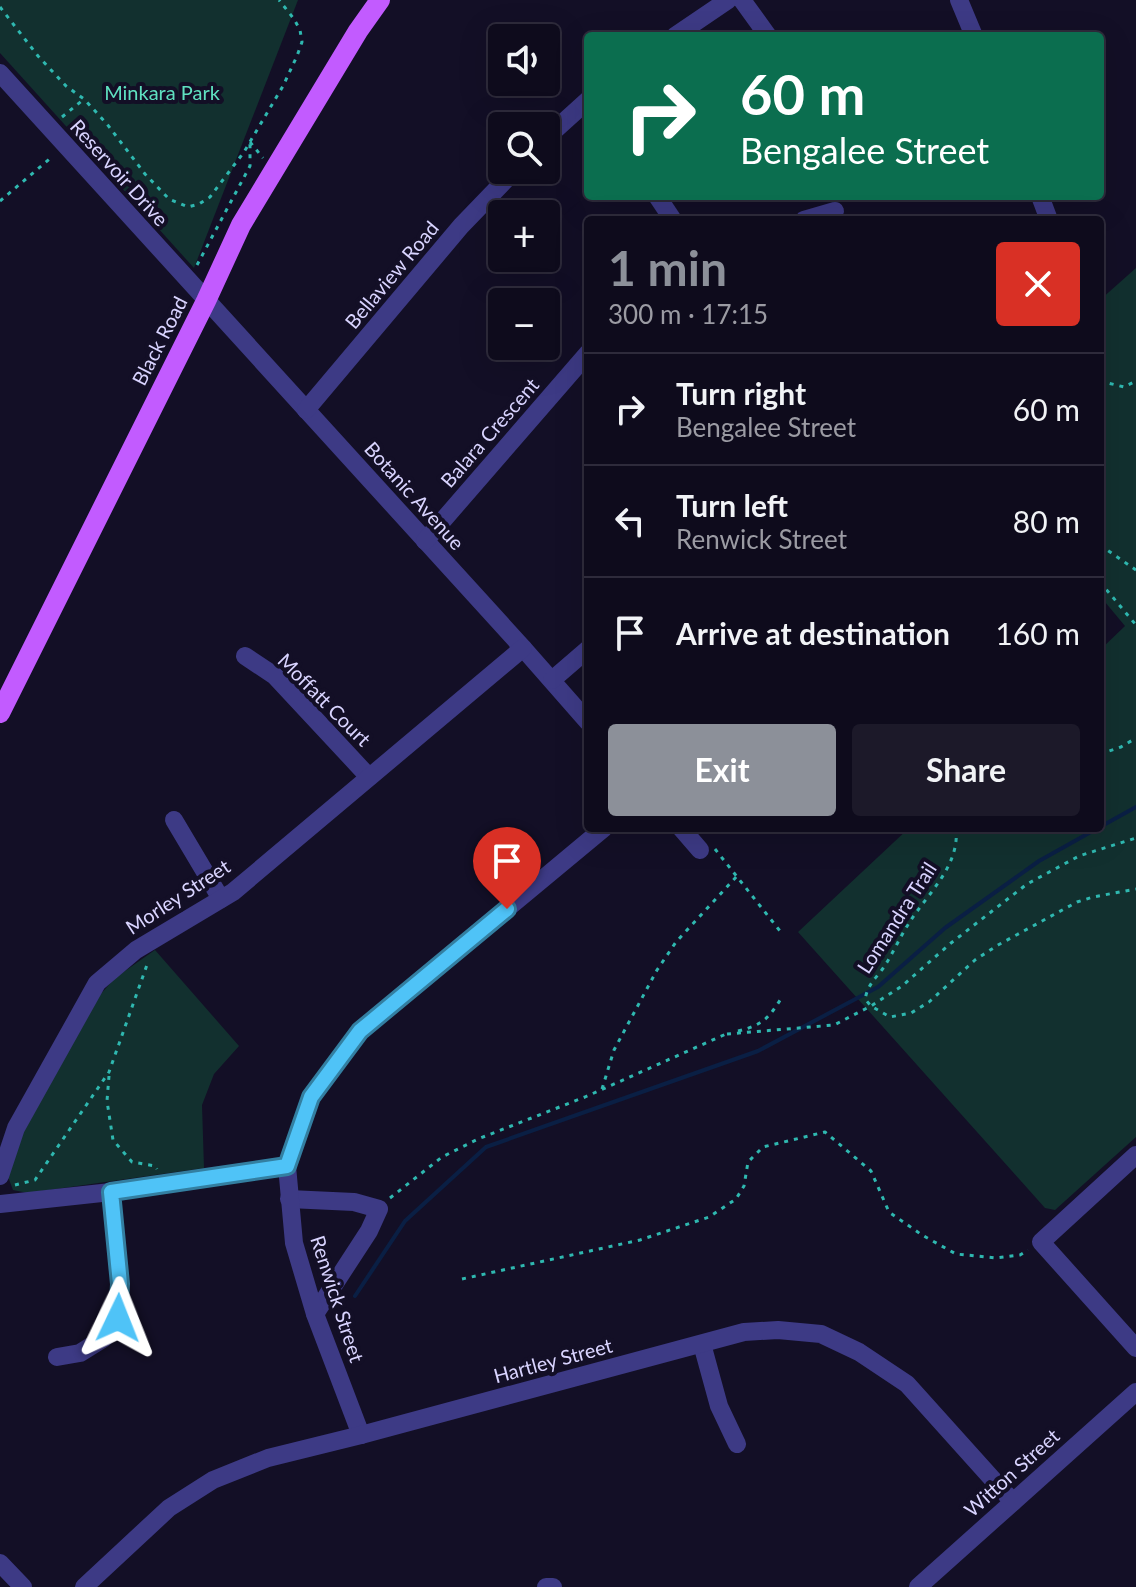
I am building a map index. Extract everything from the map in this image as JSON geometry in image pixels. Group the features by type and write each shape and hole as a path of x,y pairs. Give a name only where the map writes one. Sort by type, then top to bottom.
{"main road":[{"name":"Black Road","path":"0,713 241,225 380,0"}],"street":[{"path":"681,32 728,0"},
{"path":"742,0 765,32"},
{"path":"959,0 972,32"},
{"name":"Reservoir Drive","path":"0,73 206,301"},
{"path":"560,125 584,104"},
{"name":"Bellaview Road","path":"306,410 461,226 502,184"},
{"path":"818,216 835,211"},
{"name":"Botanic Avenue","path":"206,301 584,717"},
{"name":"Balara Crescent","path":"425,541 584,358"},
{"name":"Morley Street","path":"6,1181 16,1128 97,983 136,950 233,892 523,648"},
{"path":"552,680 584,652"},
{"name":"Moffatt Court","path":"245,656 275,676 369,777"},
{"path":"174,820 221,899"},
{"name":"Renwick Street","path":"361,1435 315,1314 294,1243 287,1166 311,1097 360,1031 599,832"},
{"path":"684,832 700,850"},
{"path":"1136,1155 1041,1242 1136,1348"},
{"path":"0,1204 111,1192 287,1166"},
{"path":"57,1357 80,1353 104,1338 118,1318 120,1284 111,1192"},
{"path":"289,1199 354,1202 379,1209 369,1231 315,1314"},
{"name":"Hartley Street","path":"84,1587 169,1508 213,1480 268,1458 744,1332 778,1330 821,1334 859,1352 907,1384 1013,1502"},
{"path":"702,1344 719,1406 737,1444"},
{"name":"Witton Street","path":"918,1587 1136,1392"},
{"path":"0,1563 23,1587"},
{"path":"546,1587 553,1587"}],"path":[{"path":"0,7 38,56 107,124 145,174 169,199 188,207 210,197 250,142 283,86 302,42 294,19 279,0"},
{"path":"49,127 84,99"},
{"path":"250,142 266,161"},
{"path":"188,282 250,166 250,142"},
{"path":"0,201 66,146"},
{"path":"1104,382 1124,387 1136,381"},
{"path":"1104,548 1136,570"},
{"path":"1104,587 1136,625"},
{"path":"1104,753 1136,738"},
{"name":"Lomandra Trail","path":"956,832 954,854 940,880 910,921 883,969 868,986 865,999 890,1017 911,1013 929,1002 975,960 1077,902 1136,889"},
{"path":"727,1034 834,1025 902,986 1027,884 1079,856 1136,838"},
{"path":"700,850 713,847 780,931"},
{"path":"602,1089 614,1050 657,970 676,942 737,876"},
{"path":"6,1181 35,1180 109,1072 156,937"},
{"path":"379,1209 442,1157 727,1034 754,1027 769,1017 782,997"},
{"path":"109,1072 107,1101 113,1140 132,1162 155,1166 168,1183"},
{"path":"462,1279 640,1240 709,1217 736,1199 744,1186 748,1162 763,1147 825,1132 871,1171 889,1212 956,1254 996,1258 1020,1255 1041,1242"}],"green space":[{"name":"Minkara Park","path":"0,0 298,0 194,268 0,53"},
{"path":"1136,268 1136,1137 1055,1210 1045,1208 798,932 905,832 1104,832 1104,646 1125,626 1104,601 1104,296"},
{"path":"155,950 239,1046 214,1074 202,1105 204,1168 28,1193 13,1190 7,1174 10,1155 99,996 115,978"}],"waterway":[{"path":"1104,825 1136,807"},
{"path":"355,1296 405,1221 486,1147 758,1051 878,987 945,928 1039,861 1091,832"}],"route":[{"path":"118,1318 120,1284 111,1192 287,1166 311,1097 360,1031 507,909"}]}
